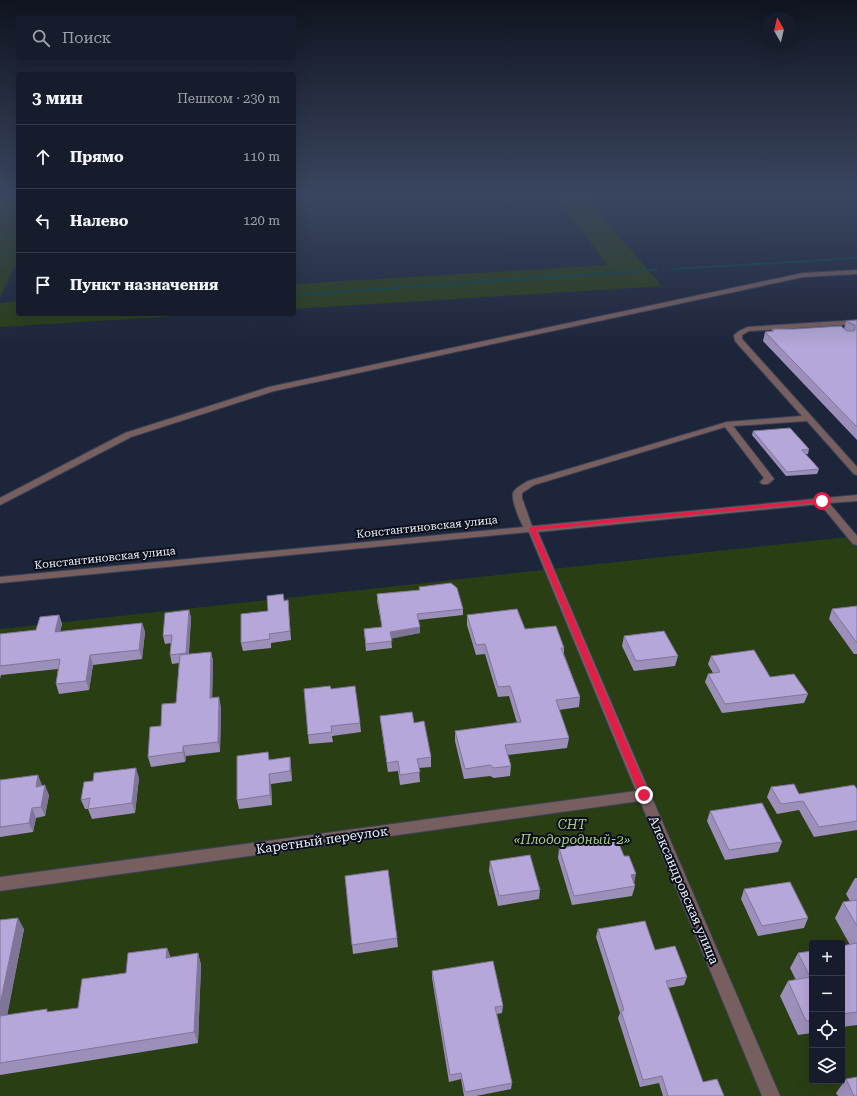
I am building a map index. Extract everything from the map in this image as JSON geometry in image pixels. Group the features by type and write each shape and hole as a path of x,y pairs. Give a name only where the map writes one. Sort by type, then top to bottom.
{"street":[{"path":"0,502 128,435 272,389 804,275 857,272"},
{"path":"856,469 808,418 738,339 738,336 740,333 748,329 857,322"},
{"path":"833,324 840,330"},
{"path":"740,333 784,335"},
{"name":"Александровская улица","path":"771,1096 517,498 518,492 523,487 531,483 727,424 808,418"},
{"path":"727,424 767,476 769,480 765,482"},
{"name":"Константиновская улица","path":"0,580 857,498"},
{"path":"822,501 857,542"},
{"name":"Каретный переулок","path":"0,884 644,795"}],"green space":[{"path":"0,245 16,245 16,264 0,298"},
{"path":"592,245 627,245 662,286 296,309 296,284 607,265"},
{"path":"16,301 16,316 179,316 0,327 0,303"},
{"name":"СНТ «Плодородный-2»","path":"857,536 857,1096 0,1096 0,629"}],"building":[{"path":"857,320 857,427 765,332 774,331 772,329 841,326 847,331 854,331 855,325 846,321"},
{"path":"790,428 809,449 802,450 819,469 787,472 753,431"},
{"path":"451,583 457,588 463,609 417,614 420,627 390,632 392,641 366,644 364,629 382,627 377,594 420,590 419,587"},
{"path":"283,594 284,601 288,600 290,631 269,634 270,639 241,643 241,614 268,611 267,596"},
{"path":"857,606 857,643 832,609"},
{"path":"517,609 525,629 556,626 564,648 561,648 580,697 556,700 569,738 505,745 511,766 494,768 490,765 465,769 455,731 521,722 510,686 498,687 485,644 476,645 467,615"},
{"path":"189,610 186,653 170,655 172,635 163,636 165,613"},
{"path":"59,615 55,632 142,623 139,650 90,655 86,681 56,684 60,659 0,666 0,634 36,630 40,617"},
{"path":"664,631 678,656 636,661 624,636"},
{"path":"754,650 770,677 794,674 808,694 725,704 708,674 720,672 711,656"},
{"path":"211,652 210,698 219,697 218,742 183,746 183,752 148,757 150,727 161,726 162,704 176,703 180,655"},
{"path":"330,686 331,689 355,686 360,723 331,726 332,732 308,735 304,689"},
{"path":"412,712 414,723 424,721 431,757 417,759 420,772 400,775 398,761 387,763 380,716"},
{"path":"268,752 269,760 290,757 290,771 269,774 270,795 237,800 237,756"},
{"path":"136,768 132,803 88,809 90,798 81,800 84,782 93,781 94,773"},
{"path":"38,775 36,787 45,785 41,807 32,808 29,823 0,827 0,780"},
{"path":"794,784 799,794 854,785 857,789 857,821 819,827 803,801 781,804 771,787"},
{"path":"762,803 782,842 729,850 710,811"},
{"path":"617,839 624,856 629,856 636,874 631,875 635,886 574,896 559,848"},
{"path":"530,855 540,890 499,896 490,861"},
{"path":"388,870 397,938 352,945 345,876"},
{"path":"790,882 808,918 762,926 744,889"},
{"path":"857,900 857,926 843,902"},
{"path":"18,918 0,1004 0,920"},
{"path":"645,921 655,950 675,946 687,977 666,981 703,1082 717,1079 724,1096 668,1096 662,1076 643,1080 621,1011 624,1010 598,929"},
{"path":"857,943 857,1012 845,1014 845,976 845,945"},
{"path":"167,948 166,958 198,953 194,1032 0,1063 0,1016 47,1009 47,1012 78,1008 82,979 126,973 128,953"},
{"path":"809,951 809,975 798,953"},
{"path":"493,961 503,1006 495,1007 512,1083 465,1092 461,1073 450,1075 432,971"},
{"path":"809,977 809,1020 806,1021 788,981"},
{"path":"857,1077 857,1096 854,1096 846,1079"}],"waterway":[{"path":"673,269 857,258"},
{"path":"296,295 656,270"}],"route":[{"path":"644,795 532,528 822,501"}]}
